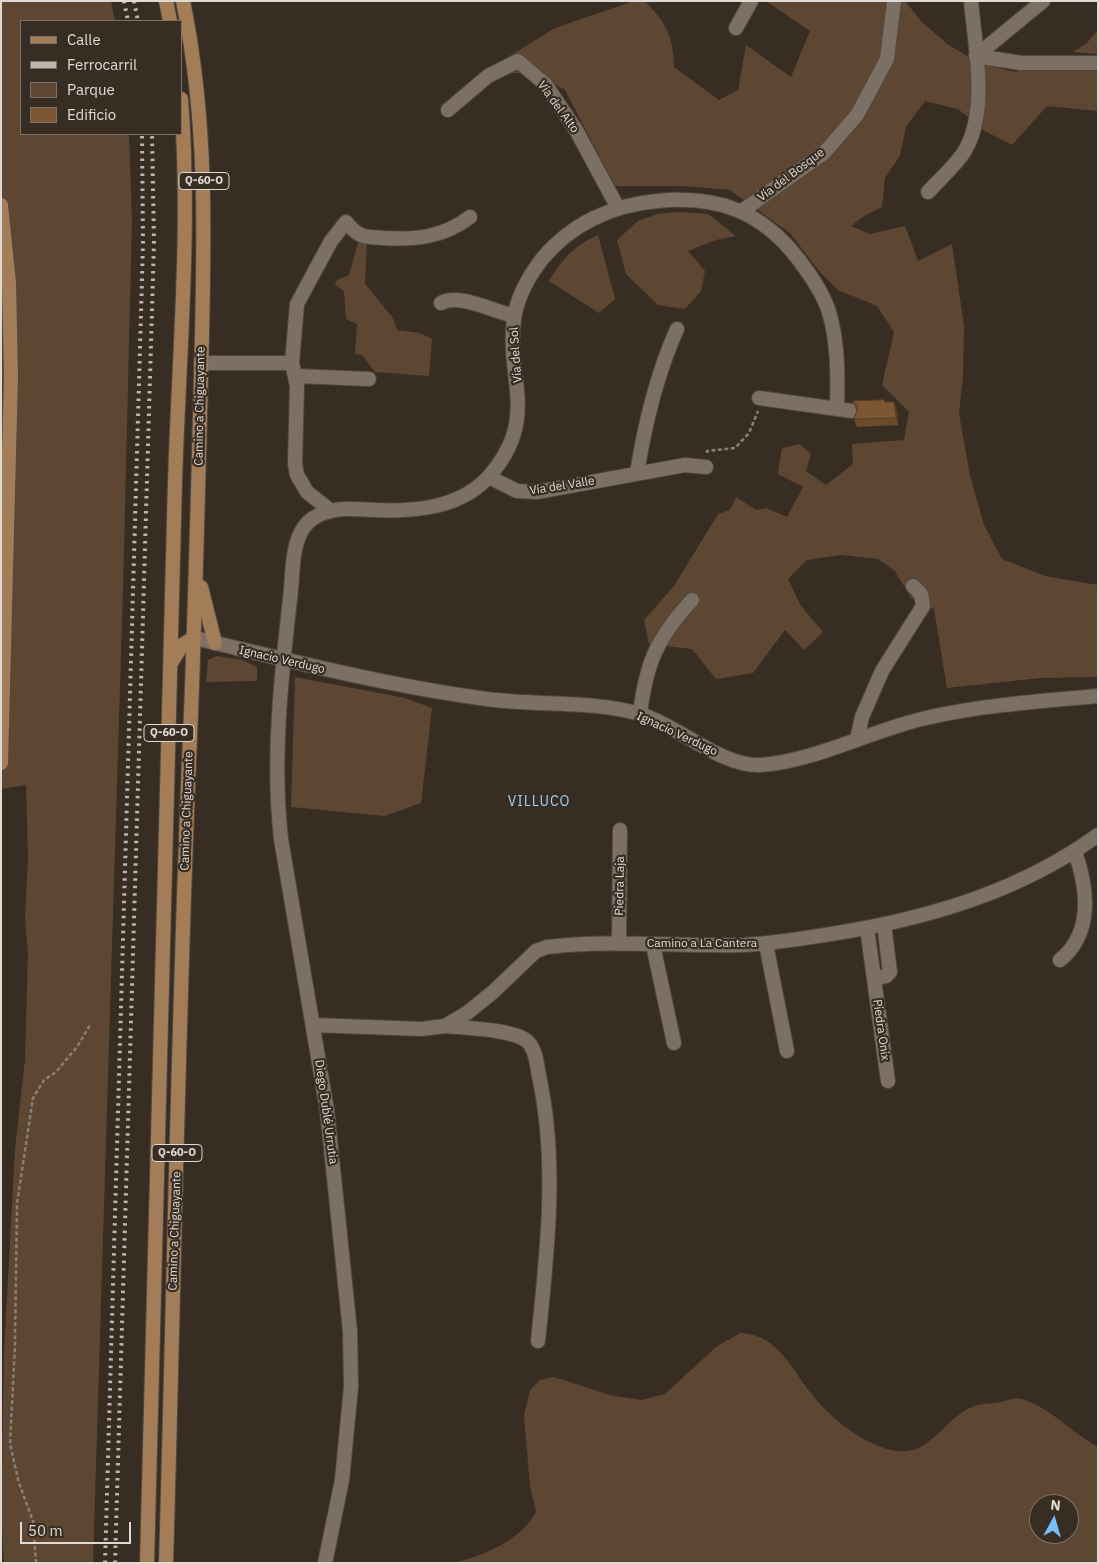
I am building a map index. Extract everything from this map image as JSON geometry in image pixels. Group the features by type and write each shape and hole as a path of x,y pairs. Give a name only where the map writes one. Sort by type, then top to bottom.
{"main road":[{"path":"166,1 170,20"},
{"name":"Camino a Chiguayante","path":"166,1563 184,892 197,557 201,363 203,156 197,83 183,1"},
{"name":"Camino a Chiguayante","path":"147,1563 171,615 179,349 186,228 182,126"},
{"path":"1,205 9,283 11,376 1,763"},
{"path":"197,557 215,643"},
{"path":"171,615 179,630 194,638"},
{"path":"170,666 182,645 194,638"}],"street":[{"path":"736,28 751,1"},
{"name":"Vía del Bosque","path":"742,211 824,153 857,115 887,59 894,1"},
{"path":"928,192 964,153 974,130 979,99 972,1"},
{"path":"976,56 1043,1"},
{"path":"976,56 1021,63 1098,63"},
{"name":"Vía del Alto","path":"448,110 488,76 518,62 545,84 576,130 618,208"},
{"name":"Vía del Sol","path":"282,660 294,557 299,536 312,518 331,511 345,509 424,510 455,500 489,477 510,443 518,415 519,388 513,337 514,316 523,289 550,251 577,228 599,215 618,208 649,201 680,199 724,204 742,211 764,224 791,250 808,272 828,308 837,366 837,408"},
{"path":"331,511 307,492 297,475 294,370 297,304 331,241 346,222 356,232 364,236 419,238 449,230 470,217"},
{"path":"440,303 447,299 460,299 514,316"},
{"path":"637,473 652,394 659,370 677,329"},
{"path":"201,363 294,370 369,379"},
{"path":"759,398 852,410"},
{"name":"Vía del Valle","path":"489,477 517,491 537,492 685,465 706,467"},
{"path":"857,740 862,717 882,672 923,606 921,594 913,586"},
{"path":"640,714 644,684 652,657 671,625 692,600"},
{"name":"Ignacio Verdugo","path":"194,638 377,681 488,699 608,709 640,714 729,758 753,764 783,761 926,718 996,706 1098,696"},
{"name":"Diego Dublé Urrutia","path":"282,660 278,745 280,824 331,1144 351,1359 349,1419 342,1480 337,1515 325,1563"},
{"name":"Piedra Laja","path":"619,943 620,830"},
{"name":"Camino a La Cantera","path":"313,1025 421,1029 445,1026 467,1013 493,992 536,951 547,947 570,944 619,943 653,945 766,944 867,928 935,913 983,897 1041,872 1075,852 1098,835"},
{"path":"1060,960 1078,939 1084,917 1085,892 1075,852"},
{"path":"874,979 886,976 890,972 884,924"},
{"name":"Piedra Onix","path":"867,928 888,1081"},
{"path":"766,944 787,1051"},
{"path":"653,945 674,1043"},
{"path":"445,1026 513,1035 526,1041 534,1052 545,1114 549,1182 538,1341"}],"path":[{"path":"706,467 707,451 735,448 749,434 760,408 759,398"},
{"path":"36,1563 33,1521 18,1483 10,1444 15,1345 17,1203 33,1098 44,1080 56,1072 77,1047 90,1025"}],"green space":[{"path":"1,1 111,1 115,20 20,20 20,135 129,135 132,221 123,589 93,1563 4,1563 1,1516 4,1353 15,1149 25,1060 28,952 25,919 28,857 26,785 1,789"},
{"path":"634,1 645,1 664,24 672,47 674,67 719,100 738,90 746,45 791,77 810,31 766,1 905,1 922,22 947,44 977,62 1014,72 1041,67 1098,69 1098,111 1047,106 1012,145 985,131 958,109 925,101 906,127 900,156 885,178 882,207 864,216 851,226 870,234 905,226 918,261 952,244 964,326 963,376 959,414 970,476 984,525 1002,559 1045,576 1098,585 1098,677 1040,678 947,688 934,609 911,598 895,571 878,559 841,555 807,560 788,579 801,606 823,632 804,650 785,630 753,673 716,679 692,649 649,644 644,620 674,586 718,514 730,510 736,497 756,510 766,508 787,517 803,487 778,474 782,448 800,444 811,454 806,471 826,485 853,464 852,444 904,440 909,412 882,385 894,332 877,306 838,290 819,271 790,233 730,190 683,186 615,186 565,90 536,74 513,73 508,57 555,28"},
{"path":"1098,30 1098,54 1073,52 1086,44"},
{"path":"679,212 708,214 736,236 716,240 688,251 705,271 701,291 685,309 658,305 626,274 617,240 638,221 657,214"},
{"path":"598,235 615,299 599,313 549,281 570,253 582,243"},
{"path":"359,239 367,239 365,284 393,318 397,330 420,333 432,339 429,376 375,372 362,355 355,354 357,324 346,319 344,291 335,285 337,280 349,275"},
{"path":"217,656 242,660 257,667 257,681 206,682 208,660"},
{"path":"295,677 405,698 432,708 421,803 385,816 291,807"},
{"path":"740,1333 754,1335 775,1347 828,1413 854,1433 884,1448 899,1451 912,1450 923,1446 949,1423 970,1408 1017,1398 1025,1400 1045,1410 1098,1447 1098,1563 453,1563 477,1556 500,1546 520,1531 536,1512 530,1486 524,1416 530,1390 540,1380 554,1377 613,1396 642,1400 665,1394 716,1347"}],"building":[{"path":"884,400 885,402 894,402 896,418 854,419 858,407 853,401"}],"railway":[{"path":"124,1 128,20"},
{"path":"134,1 138,20"},
{"path":"105,1563 143,244 142,135"},
{"path":"115,1563 154,242 152,135"}],"district":[{"name":"VILLUCO","path":"539,802"}]}
